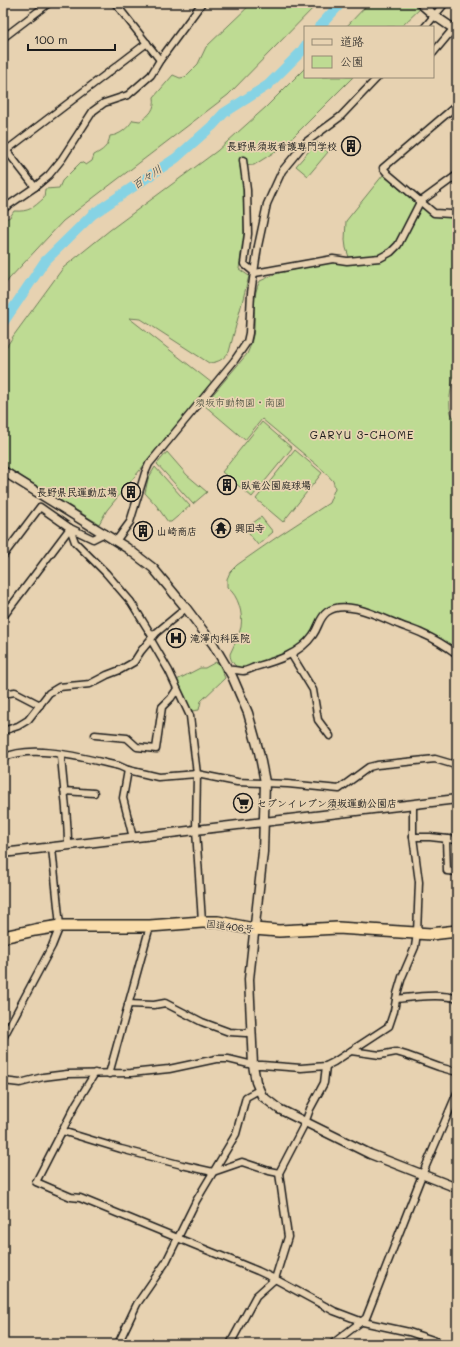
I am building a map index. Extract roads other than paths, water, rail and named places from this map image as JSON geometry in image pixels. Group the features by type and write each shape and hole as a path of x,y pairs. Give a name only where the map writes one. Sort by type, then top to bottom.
{"highway":[{"name":"国道406号","path":"3,938 35,930 60,926 150,926 202,922 218,922 254,929 279,931 338,928 417,933 443,933 457,930"}],"street":[{"path":"3,38 49,3"},
{"path":"115,3 160,60"},
{"path":"3,209 35,187 49,175 62,159 93,111 104,103 128,95 151,75 160,60 202,3"},
{"path":"421,3 435,16 456,30 434,52"},
{"path":"426,26 446,3"},
{"path":"35,187 4,150 147,43"},
{"path":"116,541 130,522 149,464 234,361 247,342 249,333 251,293 258,246 267,204 282,170 306,142 340,117 377,78"},
{"path":"457,105 383,168 434,213 451,214 457,216"},
{"path":"243,160 247,190 248,234 244,264 255,273 333,259 347,261 380,258 395,249 398,245 420,202 457,174"},
{"path":"3,471 105,533 138,555 153,568 214,644 232,676 248,713 266,782 263,852 249,979 253,1065 256,1082 262,1096 279,1110 370,1154 457,1188"},
{"path":"3,556 40,507 70,528 93,539 105,533"},
{"path":"3,617 70,528"},
{"path":"70,528 75,542 106,573 131,602 152,636 151,640 169,671 190,716 197,774 196,830 202,922"},
{"path":"228,670 235,669 243,671 291,654 303,646 313,635 320,620 328,611 342,607 369,611 401,626 422,633 445,645 457,654"},
{"path":"3,731 18,726 28,720 49,693 59,687 90,684 134,662 156,633 186,608"},
{"path":"291,654 312,690 318,720 330,736"},
{"path":"95,734 127,738 137,747 156,749 162,707 177,689"},
{"path":"3,694 15,692 40,706"},
{"path":"3,758 9,755 29,751 61,754 119,766 128,770 158,777 197,774 237,782 266,782 339,789 369,767 377,765 435,758 452,764 457,763"},
{"path":"61,754 68,821 68,845"},
{"path":"128,770 123,798 132,838"},
{"path":"64,791 94,793"},
{"path":"3,854 264,821 457,799"},
{"path":"3,1081 20,1082 67,1074 131,1073 169,1069 216,1059 253,1065 301,1068 326,1066 389,1026 402,977 415,947 417,933 419,882 413,837 414,804"},
{"path":"413,837 446,838 457,840"},
{"path":"446,838 447,871 457,872"},
{"path":"3,1038 52,946 60,926 52,848"},
{"path":"109,1074 150,926"},
{"path":"396,999 420,996 452,997 457,999"},
{"path":"128,1004 154,1005 165,1003 202,1022 229,1032 246,1032 251,1029"},
{"path":"351,1051 380,1055 396,1052 406,1054 439,1067 457,1072"},
{"path":"230,1344 256,1296 275,1279 288,1237 279,1173 324,1083 326,1066"},
{"path":"95,1073 62,1131 36,1182 71,1197 80,1198 275,1279 334,1311 363,1322 409,1332 445,1344"},
{"path":"118,1344 137,1304 166,1262 196,1201 236,1134 246,1097 259,1090"},
{"path":"332,1344 363,1322 366,1318 422,1174 457,1093"},
{"path":"62,1131 121,1149 212,1172 242,1162 279,1173"}],"waterway":[{"name":"百々川","path":"320,26 341,3"},
{"name":"百々川","path":"3,323 45,261 93,214 176,158 212,126 224,113 268,85 304,48"}],"place":[{"name":"長野県須坂看護専門学校","path":"351,146"},
{"name":"臥竜公園庭球場","path":"227,485"},
{"name":"長野県民運動広場","path":"131,492"},
{"name":"興国寺","path":"221,528"},
{"name":"山崎商店","path":"143,531"},
{"name":"滝澤内科医院","path":"176,638"},
{"name":"セブンイレブン須坂運動公園店","path":"243,803"}],"district":[{"name":"GARYU 3-CHOME","path":"362,435"}],"park label":[{"name":"須坂市動物園・南園","path":"240,402"}]}
